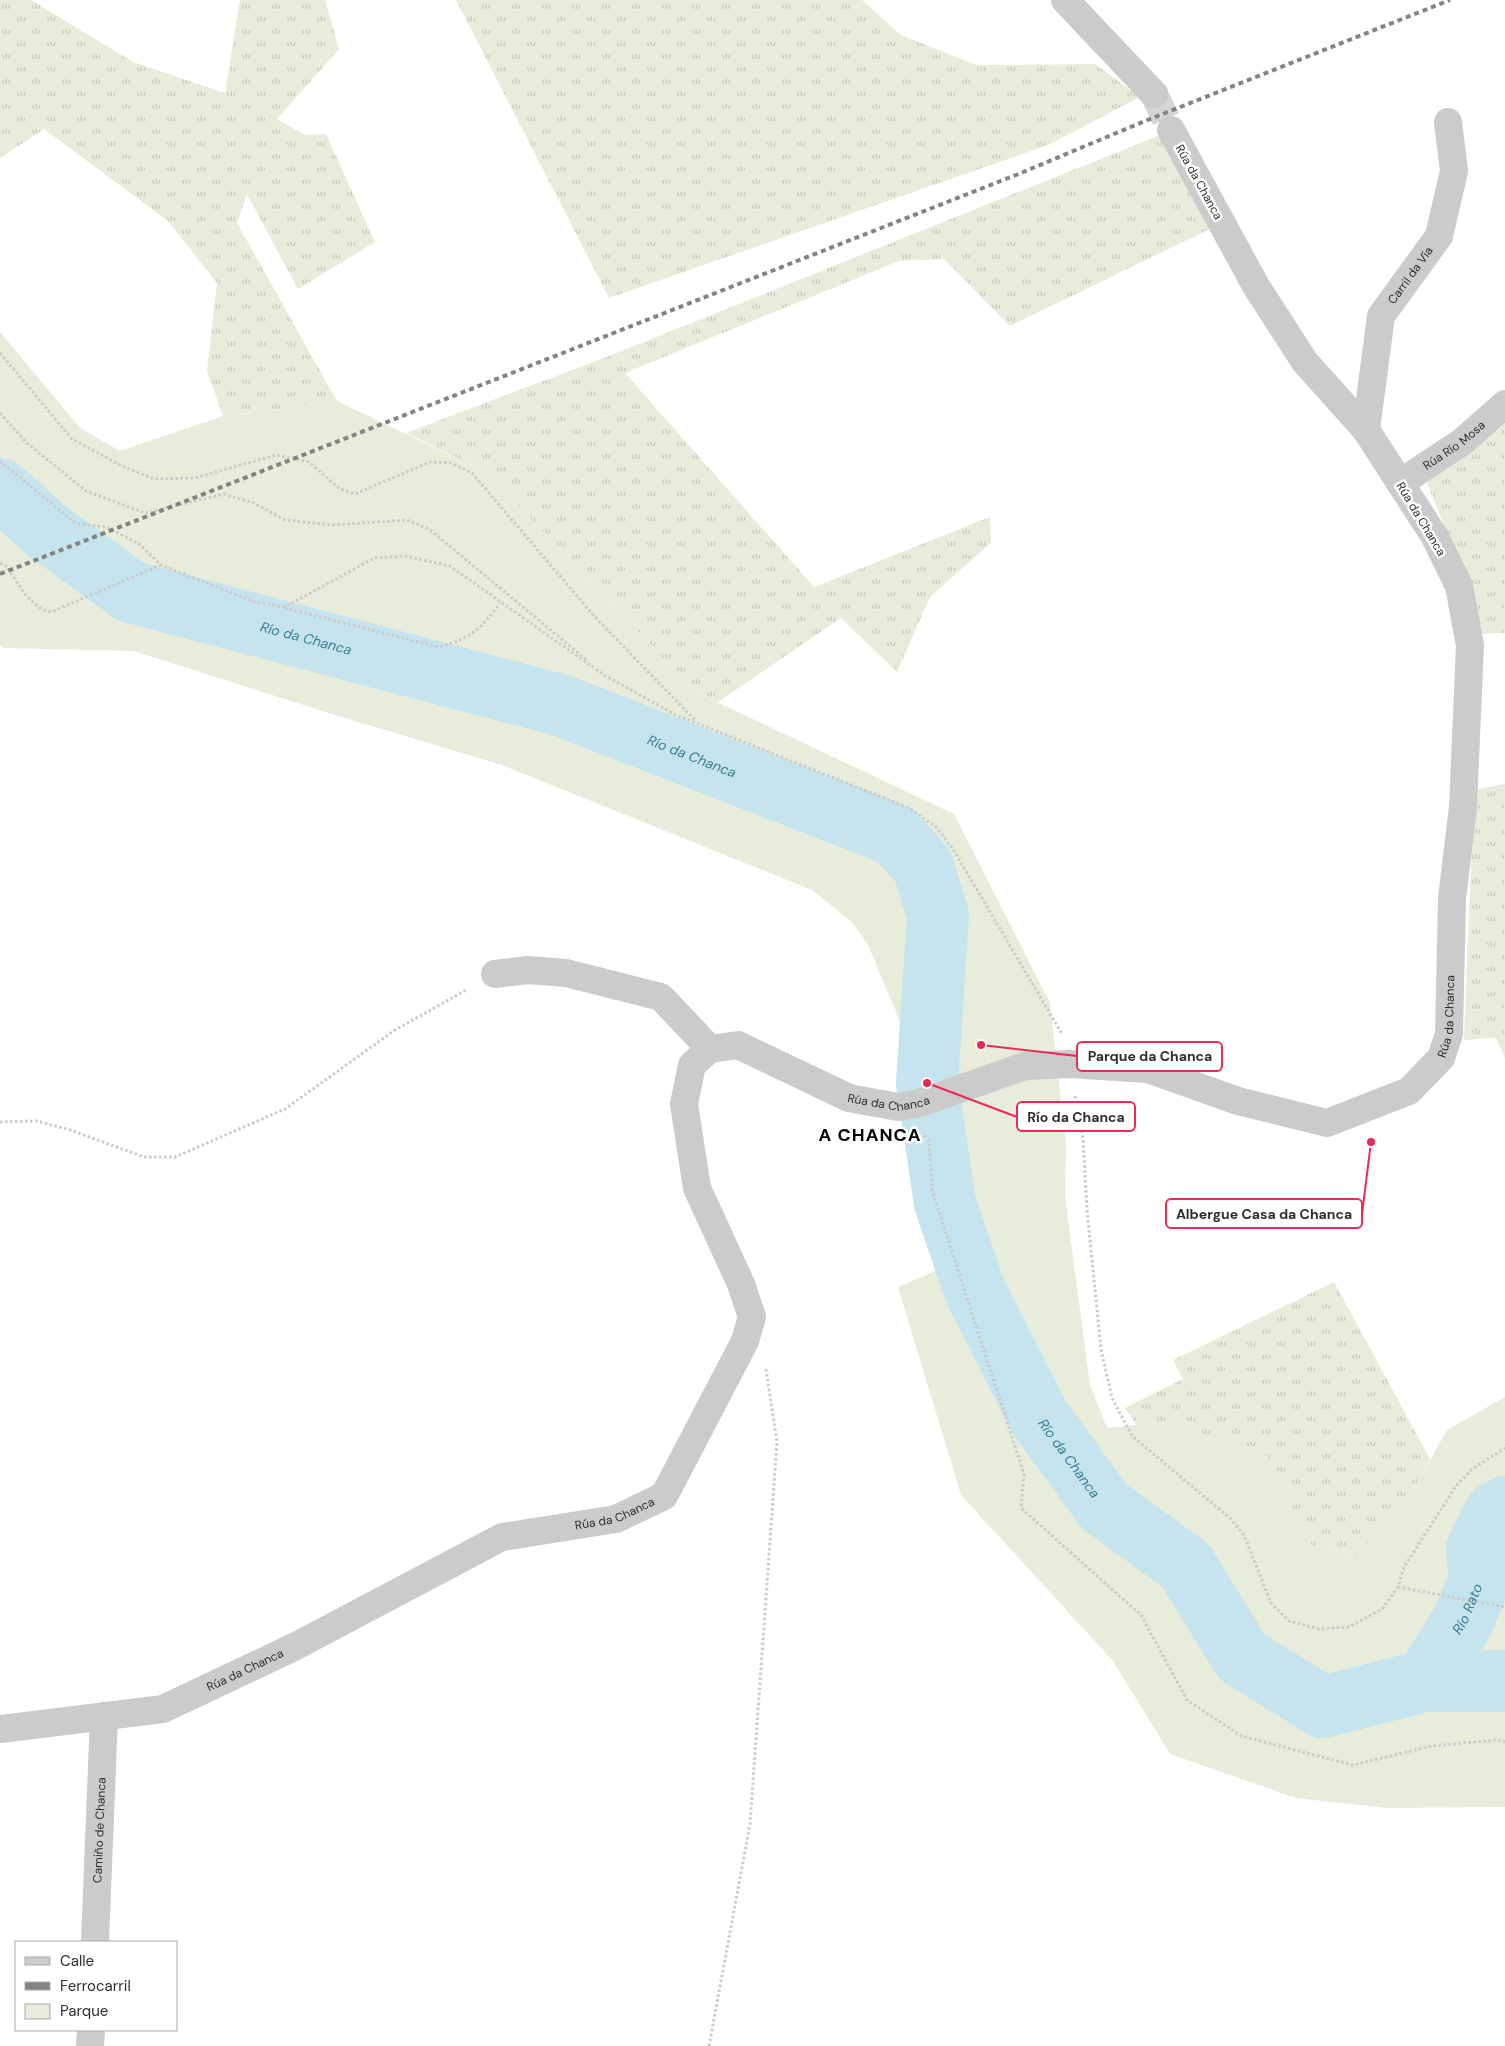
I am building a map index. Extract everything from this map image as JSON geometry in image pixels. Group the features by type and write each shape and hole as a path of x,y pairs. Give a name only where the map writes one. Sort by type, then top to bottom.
{"street":[{"path":"1065,0 1154,94"},
{"name":"Carril da Vía","path":"1366,430 1381,316 1438,236 1454,172 1448,122"},
{"name":"Rúa da Chanca","path":"0,1729 163,1709 296,1646 502,1537 616,1519 664,1496 745,1341 752,1317 741,1284 697,1188 684,1104 692,1065 710,1049 738,1045 849,1098 898,1107 920,1103 1025,1066 1069,1064 1148,1069 1238,1101 1327,1123 1410,1092 1441,1058 1449,1034 1452,898 1463,807 1470,645 1458,586 1434,537 1366,430 1305,362 1256,286 1170,130"},
{"name":"Rúa Río Mosa","path":"1400,483 1462,442 1505,404"},
{"path":"495,974 528,970 566,973 660,997 710,1049"},
{"name":"Camiño de Chanca","path":"95,1941 104,1716"},
{"path":"90,2046 91,2031"}],"path":[{"path":"0,353 72,439 124,467 155,479 195,478 276,455 309,462 340,490 355,494 430,462 452,463 472,473 594,616 696,721"},
{"path":"0,413 27,443 86,491 145,513 224,494 254,502 285,520 331,526 407,520 429,529 604,675"},
{"path":"0,461 74,522 106,527 138,543 161,565 255,602 439,647 462,641 486,624 500,603"},
{"path":"285,608 374,558 405,556 450,566 604,675 674,714 696,721 910,808 936,827 953,849 1061,1030 1083,1139 1087,1210 1101,1349 1112,1398 1132,1436 1231,1518 1244,1535 1271,1603 1289,1621 1319,1629 1349,1627 1382,1608 1398,1587 1404,1567 1456,1486 1472,1469 1505,1448"},
{"path":"0,563 6,566 32,603 40,609 51,612 161,565"},
{"path":"0,1122 37,1121 70,1130 144,1157 175,1157 285,1109 395,1030 495,974"},
{"path":"922,1130 929,1140 932,1190 1024,1474 1021,1508 1141,1615 1187,1700 1241,1736 1353,1765 1432,1746 1496,1740 1505,1742"},
{"path":"709,2046 750,1824 777,1442 768,1372 745,1341"},
{"path":"1398,1587 1505,1607"}],"green space":[{"path":"0,0 31,0 133,62 225,93 240,0 325,0 339,49 277,119 305,135 326,134 375,242 298,289 247,194 237,223 337,401 223,416 207,371 217,283 168,221 44,129 0,158"},
{"path":"456,0 862,0 901,35 976,65 1095,64 1140,97 1048,145 609,298"},
{"path":"1158,136 1214,227 1010,326 944,259 899,261 625,373 814,587 990,517 991,543 930,597 897,672 841,618 718,702 696,692 486,472 406,433 609,356"},
{"path":"0,332 80,428 120,451 223,416 337,401 486,472 696,692 954,814 1050,1003 1066,1143 1065,1196 1090,1385 1107,1428 1154,1423 1265,1453 1312,1546 1357,1556 1412,1492 1447,1430 1505,1397 1505,1807 1387,1808 1296,1798 1170,1754 1113,1661 961,1495 898,1287 949,1265 913,1089 915,1071 899,1019 868,945 852,922 812,890 499,764 335,715 134,651 3,648 0,645"},
{"path":"1505,410 1505,633 1474,634 1477,607 1427,483"},
{"path":"1505,784 1505,1058 1496,1038 1464,1040 1474,790"},
{"path":"1334,1282 1430,1459 1412,1492 1358,1556 1312,1546 1265,1453 1154,1423 1137,1425 1125,1408 1183,1379 1173,1360"}],"waterway":[{"name":"Río da Chanca","path":"0,489 47,531 131,592 560,705 895,835 923,866 938,915 927,1083 945,1203 975,1291 1039,1417 1104,1506 1186,1566 1242,1657 1323,1707 1425,1681 1505,1681"},
{"name":"Río Rato","path":"1425,1681 1463,1621 1480,1579 1477,1549 1495,1513 1505,1507"}],"tunnel":[{"path":"1154,94 1171,130"}],"railway":[{"path":"0,574 1016,175 1145,121 1450,0"}],"place":[{"name":"Parque da Chanca","path":"981,1045"},
{"name":"Río da Chanca","path":"927,1083"},
{"name":"Albergue Casa da Chanca","path":"1371,1142"}],"district":[{"name":"A CHANCA","path":"870,1135"}]}
